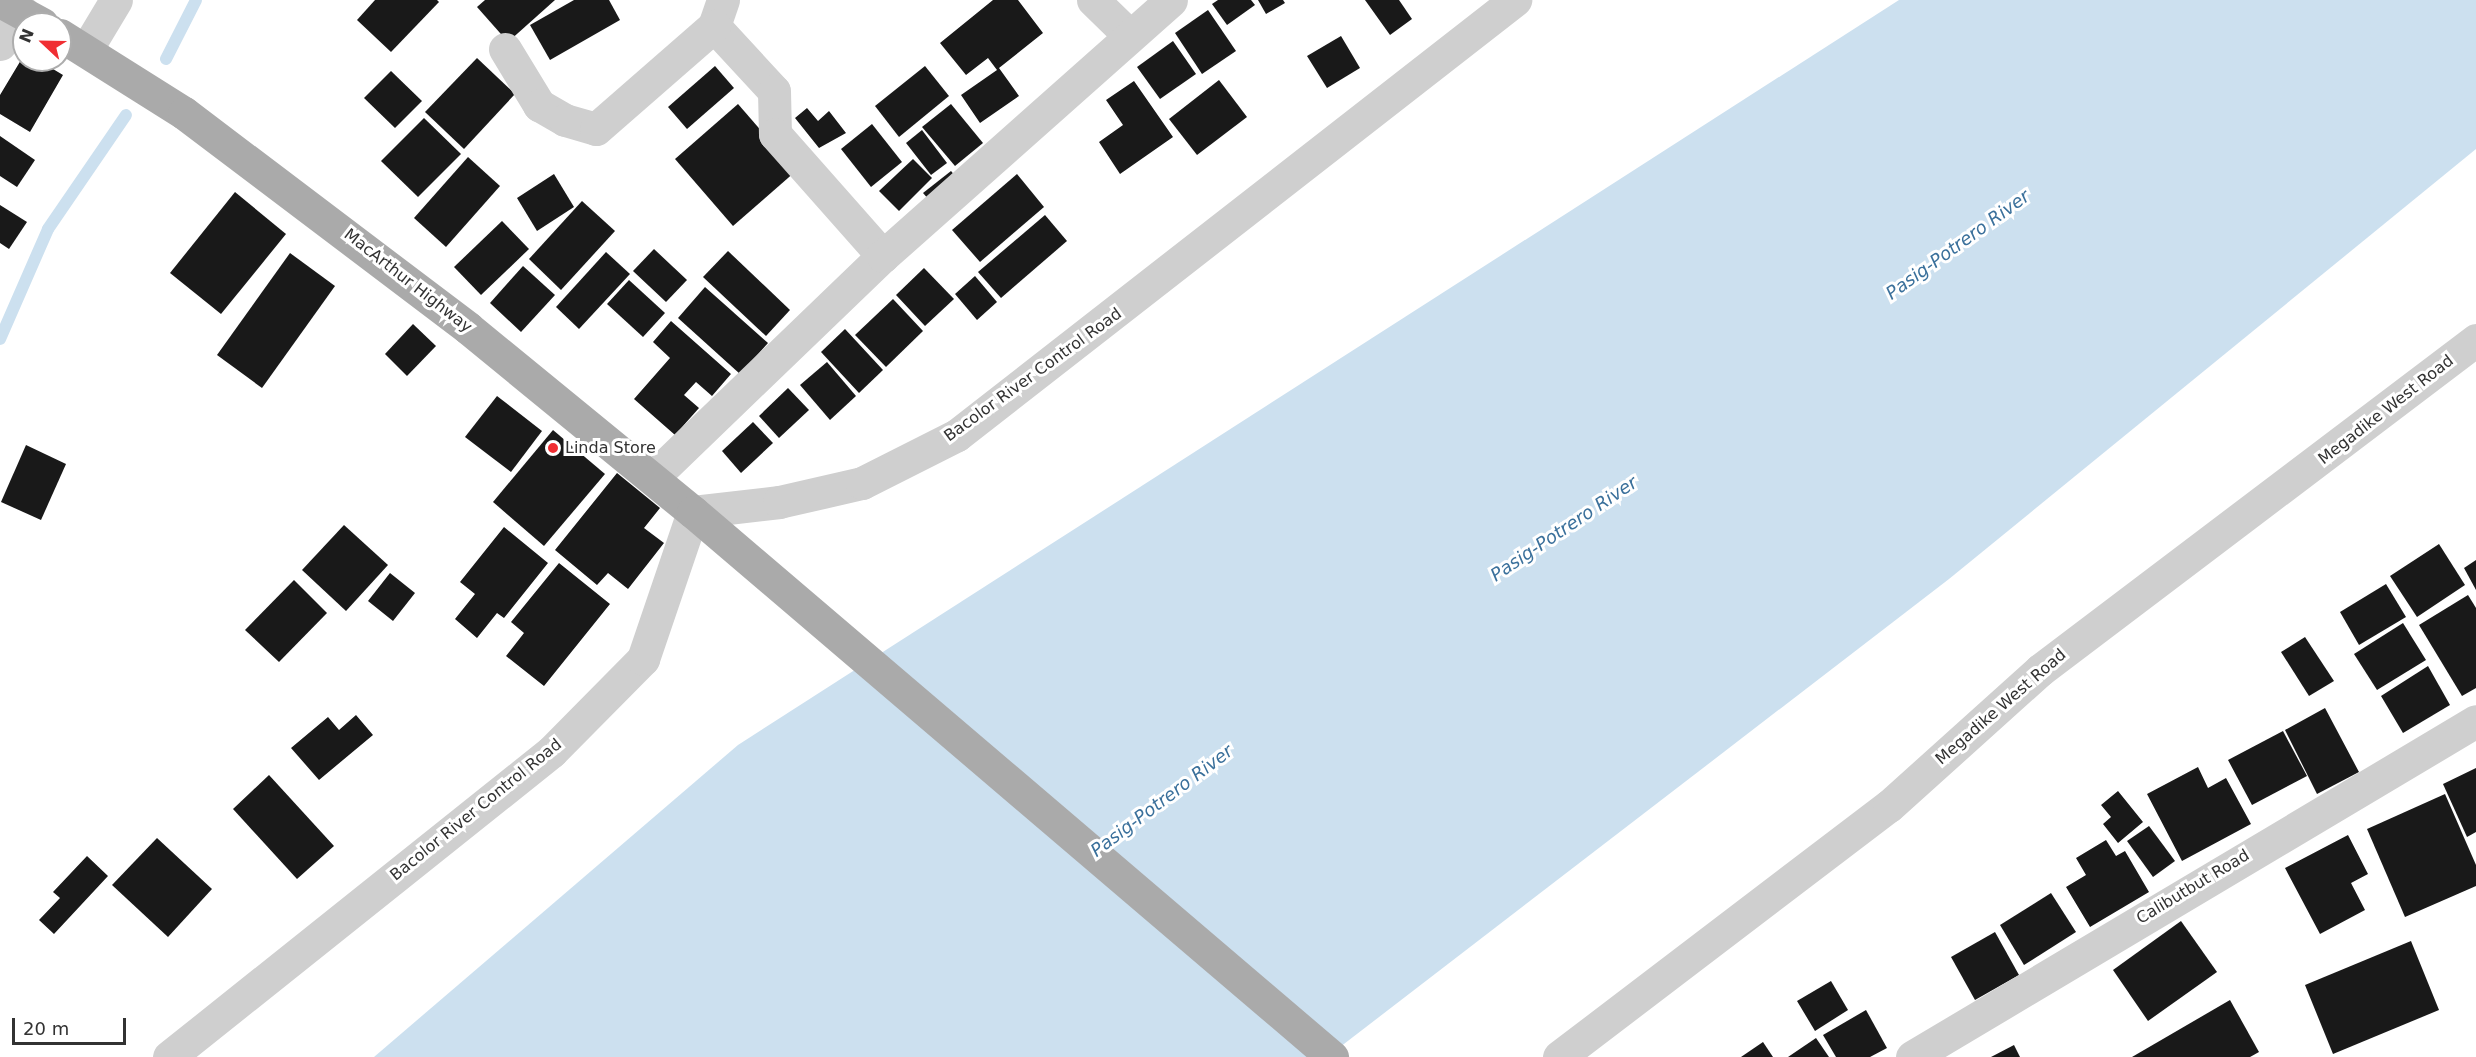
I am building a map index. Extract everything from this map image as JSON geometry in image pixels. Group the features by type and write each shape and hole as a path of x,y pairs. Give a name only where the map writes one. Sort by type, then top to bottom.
{"main road":[{"name":"MacArthur Highway","path":"73,42 298,195 652,478 1332,1057"}],"street":[{"path":"73,42 116,0"},
{"path":"1094,0 1129,35"},
{"path":"652,478 883,256 1171,0"},
{"name":"Bacolor River Control Road","path":"169,1057 551,752 643,659 693,512 779,502 862,483 957,435 1515,0"},
{"path":"505,49 539,105 565,120 596,129 718,13 774,91 775,134 883,256"},
{"path":"0,44 12,26"},
{"name":"Megadike West Road","path":"1559,1057 1889,806 2040,670 2476,340"},
{"name":"Calibutbut Road","path":"1912,1057 2476,721"}],"water":[{"name":"Pasig-Potrero River","path":"1899,0 2476,0 2476,149 1949,579 1327,1057 374,1057 738,745"}],"building":[{"path":"375,0 437,0 439,2 391,52 357,20"},
{"path":"485,0 555,0 508,42 477,7"},
{"path":"574,0 609,0 620,20 550,60 530,25"},
{"path":"993,0 1018,0 1043,33 999,68 1019,96 980,123 961,95 997,70 988,58 966,75 940,43"},
{"path":"1218,0 1251,0 1255,5 1227,25 1212,4"},
{"path":"1258,0 1283,0 1285,3 1266,14"},
{"path":"1365,0 1399,0 1412,19 1390,35"},
{"path":"1208,10 1236,51 1202,74 1175,33"},
{"path":"1341,36 1360,68 1327,88 1307,56"},
{"path":"1173,41 1196,74 1160,99 1137,67"},
{"path":"477,58 515,94 464,149 425,112"},
{"path":"715,66 734,88 687,129 668,107"},
{"path":"925,66 949,96 899,137 875,106"},
{"path":"391,71 422,101 395,128 364,98"},
{"path":"14,72 58,72 63,75 30,132 0,114 0,95"},
{"path":"1219,80 1247,117 1197,155 1169,119"},
{"path":"1134,81 1173,137 1120,174 1099,142 1123,125 1106,100"},
{"path":"738,104 796,171 733,226 675,159"},
{"path":"951,104 983,143 955,166 922,127"},
{"path":"807,108 818,121 829,111 846,133 819,148 795,118"},
{"path":"424,118 461,154 418,197 381,161"},
{"path":"872,124 902,162 871,187 841,149"},
{"path":"922,130 947,163 931,175 906,143"},
{"path":"0,136 35,160 17,187 0,176"},
{"path":"468,157 500,186 446,247 414,218"},
{"path":"913,159 932,178 899,211 879,191"},
{"path":"951,171 957,178 930,201 923,193"},
{"path":"554,174 574,207 537,231 517,198"},
{"path":"1017,174 1044,207 980,262 952,230"},
{"path":"235,192 286,234 221,314 170,273"},
{"path":"582,201 615,231 561,290 529,259"},
{"path":"0,205 27,222 9,249 0,243"},
{"path":"1045,215 1067,241 1001,298 978,272"},
{"path":"502,221 529,249 481,295 454,267"},
{"path":"654,249 687,280 666,302 633,271"},
{"path":"728,251 790,310 766,336 703,277"},
{"path":"606,252 630,274 579,329 556,307"},
{"path":"290,253 335,286 262,388 217,355"},
{"path":"523,266 555,295 521,332 490,303"},
{"path":"924,268 954,299 925,326 896,295"},
{"path":"975,276 997,302 977,320 955,294"},
{"path":"629,280 665,313 643,337 607,304"},
{"path":"705,287 768,343 740,374 678,318"},
{"path":"893,299 923,331 886,367 855,335"},
{"path":"671,321 731,374 712,396 696,382 684,395 699,408 675,435 634,399 670,358 653,342"},
{"path":"413,324 436,346 407,376 385,354"},
{"path":"845,329 883,370 859,393 821,352"},
{"path":"827,362 856,396 830,420 800,385"},
{"path":"788,388 809,410 779,438 759,416"},
{"path":"497,396 542,431 511,472 465,437"},
{"path":"753,422 773,443 741,473 722,451"},
{"path":"553,430 605,474 544,546 493,502"},
{"path":"26,445 66,464 41,520 1,502"},
{"path":"617,473 660,508 644,528 664,543 628,589 608,573 597,585 555,550"},
{"path":"344,525 388,565 346,611 302,570"},
{"path":"504,527 548,563 504,618 497,613 477,638 455,619 475,594 460,582"},
{"path":"2439,544 2465,585 2417,617 2390,576"},
{"path":"2476,560 2476,590 2464,568"},
{"path":"559,563 610,604 544,686 506,656 524,633 511,622"},
{"path":"390,573 415,593 393,621 368,601"},
{"path":"294,580 327,613 279,662 245,630"},
{"path":"2386,584 2406,617 2359,645 2340,612"},
{"path":"2468,595 2476,608 2476,688 2462,696 2419,625"},
{"path":"2403,623 2426,660 2377,690 2354,654"},
{"path":"2305,637 2334,681 2309,696 2281,652"},
{"path":"2428,666 2450,705 2403,733 2381,696"},
{"path":"2325,708 2359,772 2317,794 2285,730"},
{"path":"356,715 373,735 319,780 291,748 328,717 339,730"},
{"path":"2283,731 2307,776 2252,805 2228,760"},
{"path":"2198,767 2208,788 2226,778 2251,824 2182,861 2147,794"},
{"path":"2476,768 2476,832 2467,837 2443,784"},
{"path":"269,775 334,846 297,879 233,809"},
{"path":"2118,791 2143,822 2118,843 2103,824 2111,817 2101,805"},
{"path":"2445,794 2476,865 2476,886 2405,917 2367,829"},
{"path":"2149,826 2175,861 2153,877 2127,841"},
{"path":"2348,835 2368,874 2351,883 2365,910 2320,934 2285,868"},
{"path":"157,838 212,889 168,937 112,885"},
{"path":"2106,840 2116,856 2125,851 2149,892 2090,927 2066,887 2086,875 2076,858"},
{"path":"87,856 108,876 54,934 39,920 60,898 53,892"},
{"path":"2051,893 2076,932 2024,965 2000,925"},
{"path":"2181,921 2217,972 2148,1021 2113,970"},
{"path":"1995,932 2019,975 1975,1000 1951,957"},
{"path":"2411,941 2439,1010 2333,1054 2305,985"},
{"path":"1831,981 1848,1010 1815,1031 1797,1001"},
{"path":"2230,1000 2259,1052 2250,1057 2132,1057"},
{"path":"1866,1010 1887,1048 1870,1057 1836,1057 1823,1035"},
{"path":"1816,1038 1829,1057 1788,1057"},
{"path":"1763,1042 1773,1057 1741,1057"},
{"path":"2014,1045 2020,1057 1991,1057"}],"waterway":[{"path":"166,59 196,0"},
{"path":"0,339 48,229 126,115"}],"place":[{"name":"Linda Store","path":"553,448"}]}
